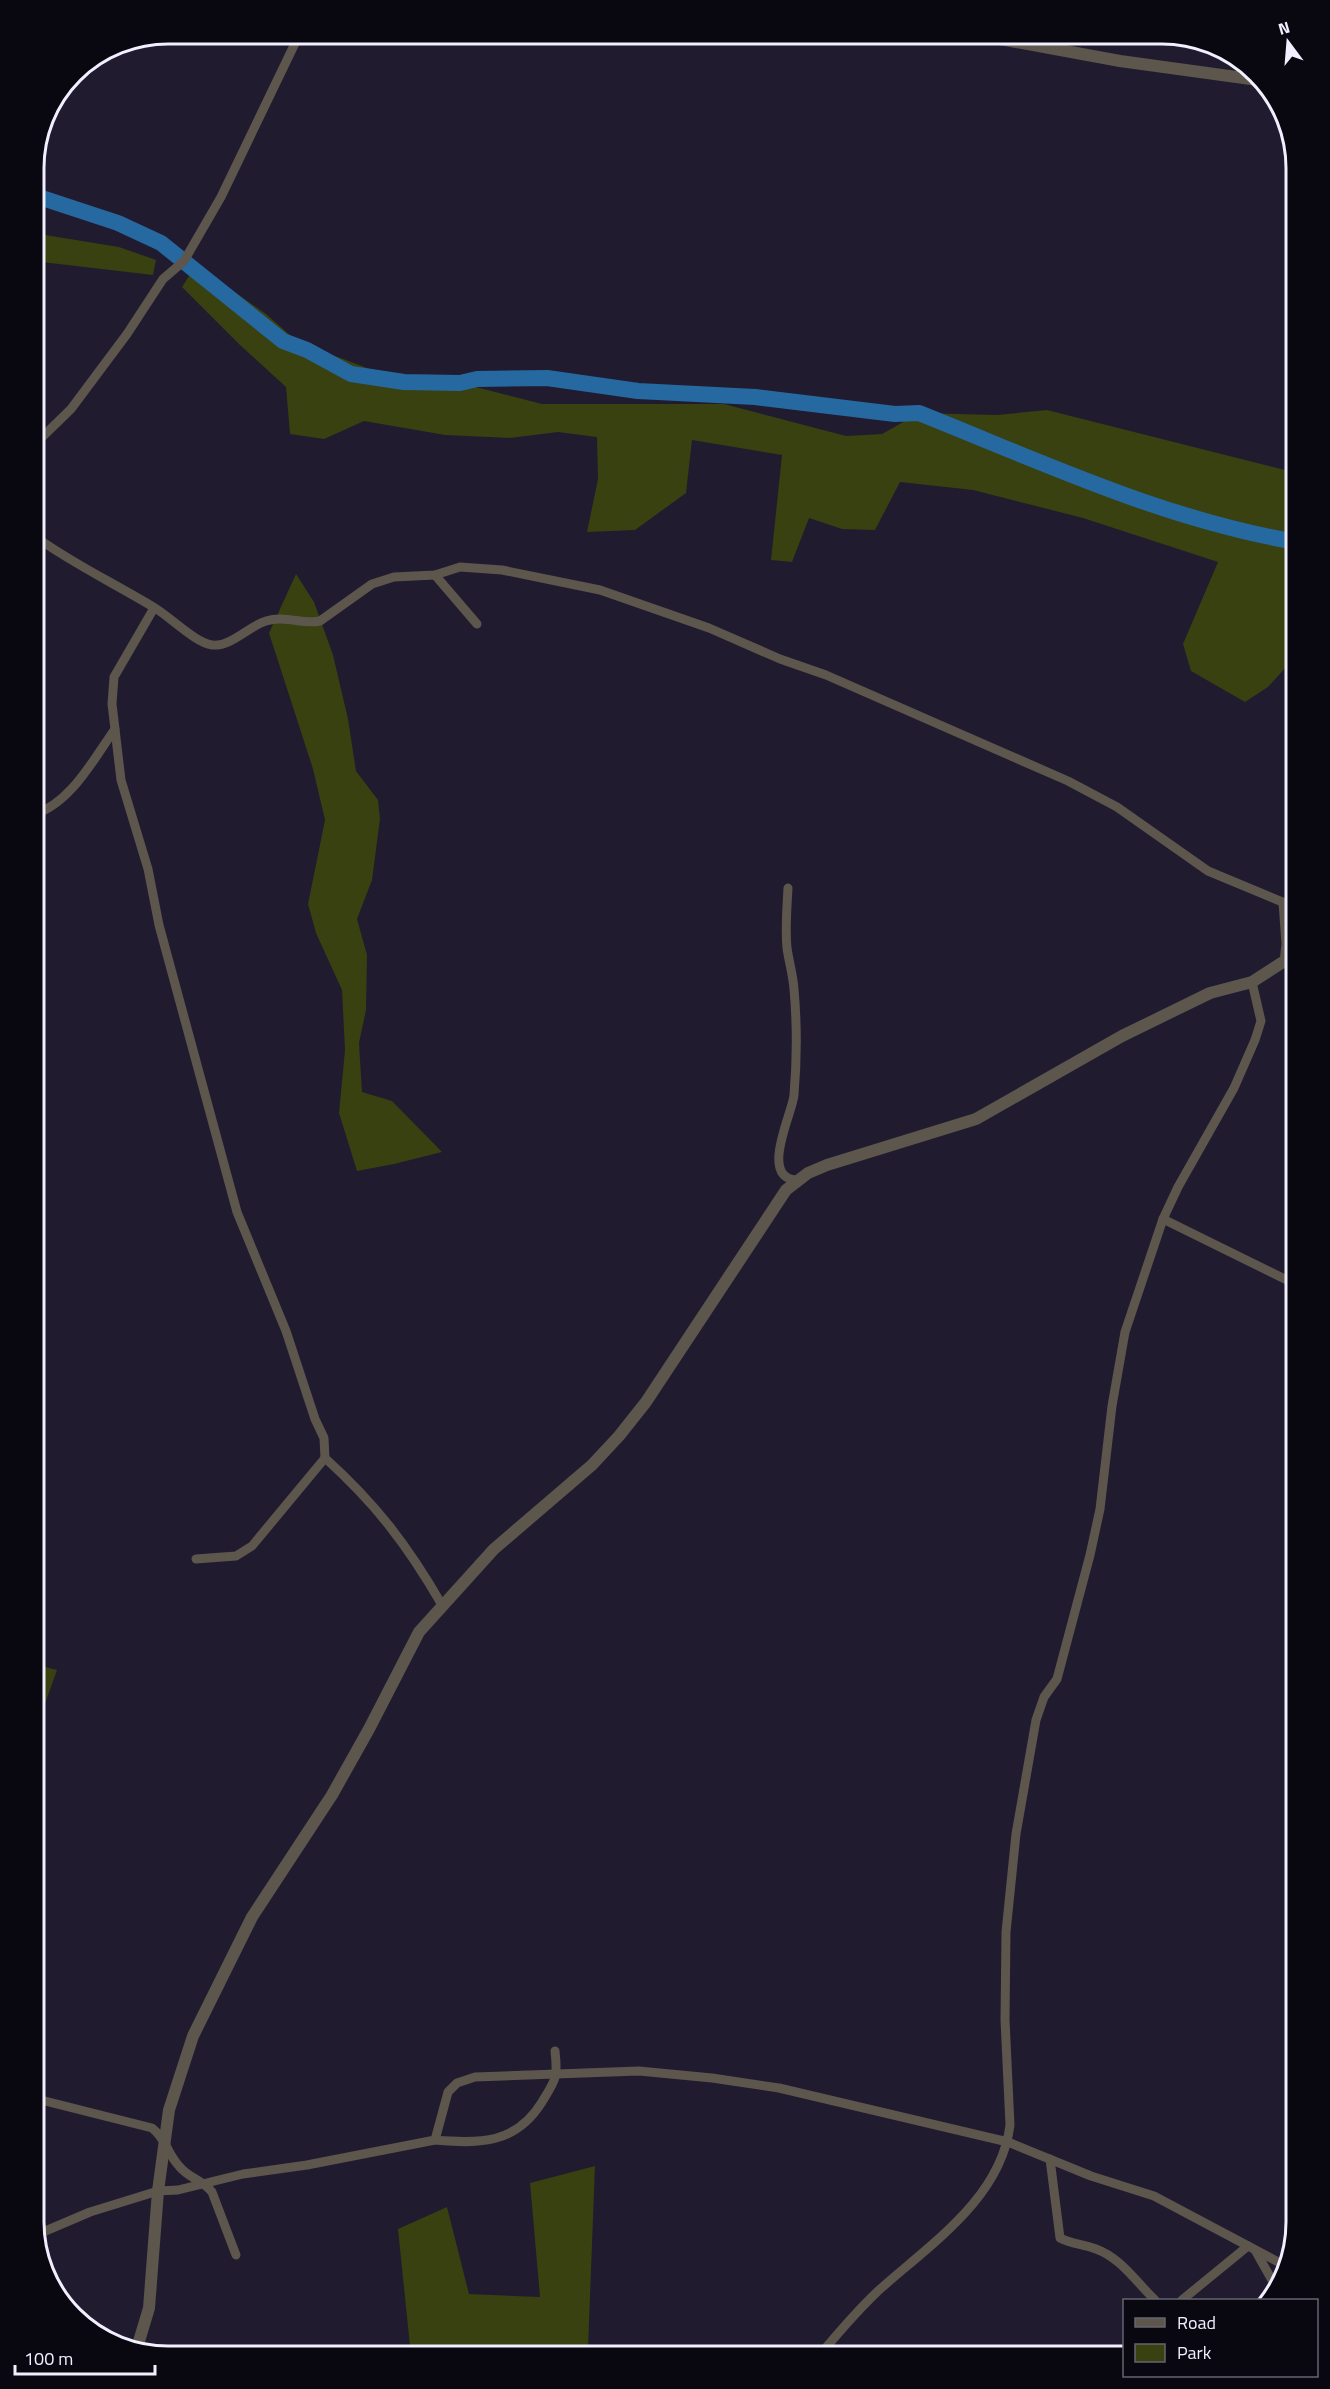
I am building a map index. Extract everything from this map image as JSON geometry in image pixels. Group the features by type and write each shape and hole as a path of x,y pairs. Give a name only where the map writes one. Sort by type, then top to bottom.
{"street":[{"path":"44,436 72,409 127,334 163,279 184,261 221,197 295,44"},
{"path":"1027,44 1120,61 1249,79"},
{"path":"44,542 62,555 154,608 204,643 215,645 266,621 283,618 321,621 372,584 394,577 435,575 460,567 477,567 564,581 600,590 709,628 942,724 1091,792 1208,871 1286,903"},
{"path":"435,575 477,624"},
{"path":"154,608 114,677 112,704 121,780 148,869 159,925 237,1212 290,1342 315,1419 324,1438 325,1458 252,1546 236,1556 196,1559"},
{"path":"44,811 70,789 114,729"},
{"path":"788,888 787,947 794,991 794,1097 780,1139 779,1159 786,1175 796,1180"},
{"path":"141,2342 149,2308 158,2191 163,2161 163,2137 175,2088 193,2036 252,1917 332,1795 369,1729 413,1641 442,1605 494,1549 584,1472 619,1436 675,1358 774,1206 796,1180 827,1165 976,1119 1167,1014 1210,993 1252,981 1272,971 1286,961 1283,902"},
{"path":"1272,971 1286,960"},
{"path":"828,2346 853,2316 950,2228 996,2172 1008,2142 1010,2126 1005,2020 1006,1932 1016,1834 1039,1707 1057,1679 1090,1555 1100,1509 1125,1332 1163,1219 1178,1187 1234,1088 1255,1040 1260,1021 1252,981"},
{"path":"1163,1219 1286,1280"},
{"path":"325,1458 379,1511 412,1554 442,1605"},
{"path":"45,2233 90,2212 158,2191 206,2185 243,2174 307,2165 435,2140 478,2141 512,2133 528,2121 558,2076 555,2051"},
{"path":"435,2140 446,2099 457,2083 475,2077 503,2074 558,2076 597,2071 639,2071 712,2078 790,2091 1008,2142 1091,2176 1154,2196 1279,2262"},
{"path":"44,2101 152,2128 163,2137 178,2165 206,2185 226,2224 236,2255"},
{"path":"1050,2159 1060,2238 1095,2248 1108,2255 1135,2277 1153,2299"},
{"path":"1252,2248 1271,2281"},
{"path":"1185,2299 1252,2248"}],"green space":[{"path":"44,235 119,247 156,260 153,275 44,262"},
{"path":"196,265 266,314 307,350 338,357 404,382 460,383 542,404 724,404 846,436 882,434 919,413 997,415 1047,410 1286,470 1286,667 1268,687 1245,702 1191,671 1183,644 1218,562 1083,518 973,490 900,482 875,530 842,529 809,518 792,562 771,560 782,455 692,440 686,493 635,530 587,532 598,479 597,437 558,432 510,438 445,435 364,421 324,439 290,434 286,387 182,287"},
{"path":"296,574 314,602 333,655 348,719 356,771 378,800 380,819 372,880 357,919 367,955 366,1010 359,1043 362,1092 392,1101 442,1152 357,1171 339,1113 345,1050 342,990 316,933 308,904 325,820 313,769 269,633"},
{"path":"44,1667 57,1670 44,1707"},
{"path":"595,2166 588,2345 410,2345 398,2229 447,2207 469,2294 540,2297 530,2183"}],"waterway":[{"path":"44,199 118,223 161,243 283,341 307,350 351,374 404,382 460,383 477,379 547,378 638,391 755,397 895,414 919,413 1105,488 1200,519 1286,540"}]}
